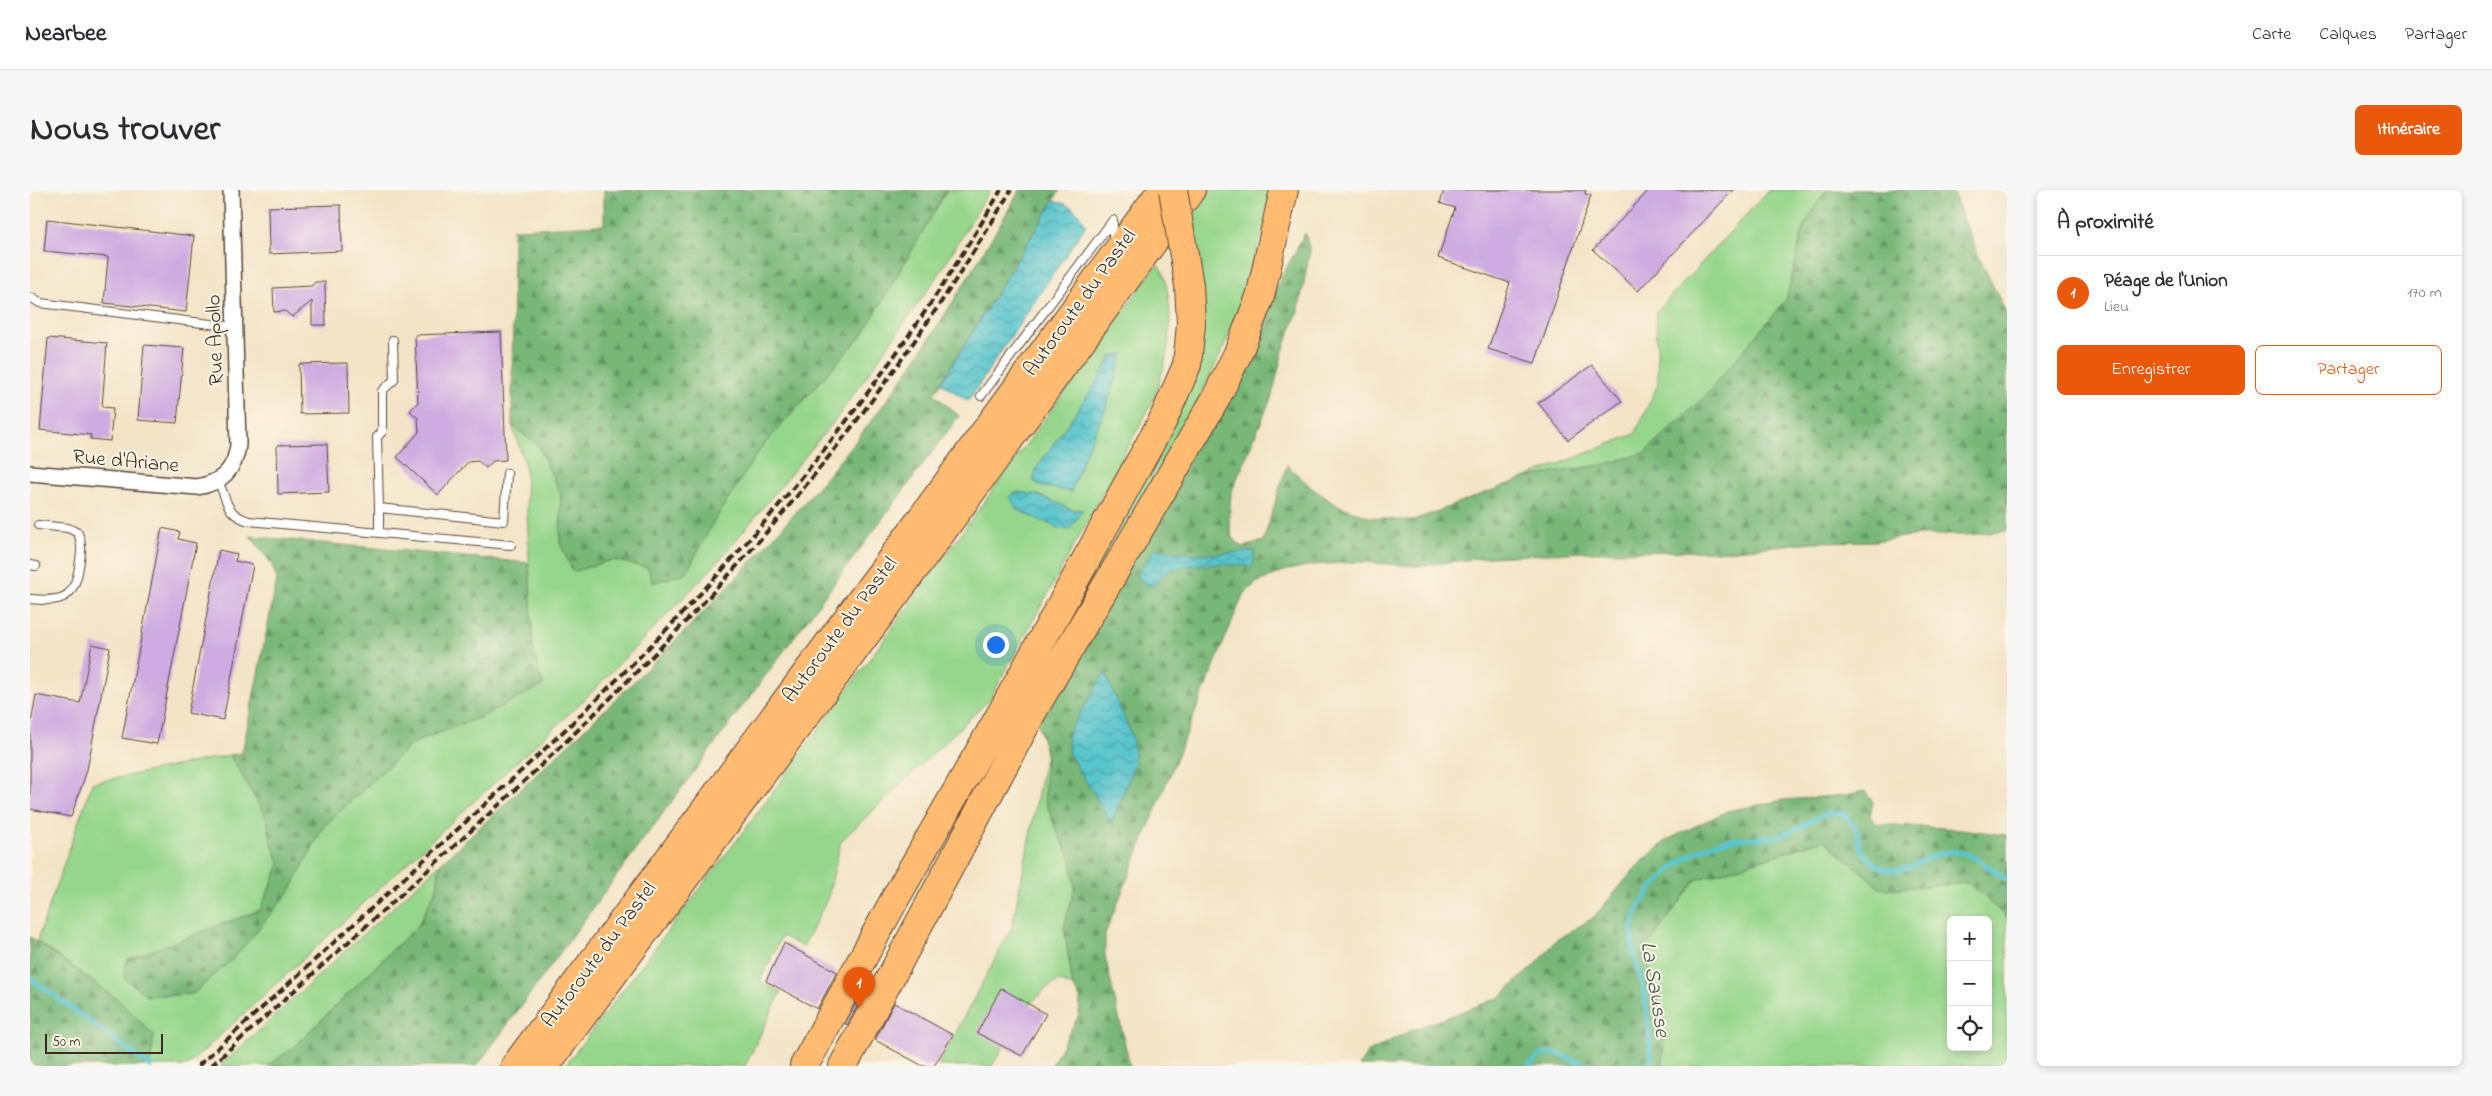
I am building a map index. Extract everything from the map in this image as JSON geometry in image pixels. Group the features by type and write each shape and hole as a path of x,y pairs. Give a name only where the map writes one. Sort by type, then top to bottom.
{"highway":[{"name":"Autoroute du Pastel","path":"515,1066 910,534 1162,190"},
{"path":"804,1066 896,897 1002,712 1163,420 1187,365 1191,324 1188,285 1173,190"},
{"name":"Autoroute du Pastel","path":"545,1066 932,544 1191,190"},
{"path":"843,1066 1034,708 1215,400 1238,353 1260,297 1284,190"}],"street":[{"name":"Rue Apollo","path":"218,481 230,470 236,458 238,445 231,190"},
{"name":"Rue d'Ariane","path":"30,473 197,488 218,481"}],"lane":[{"path":"981,396 1112,220 1113,255"},
{"path":"30,297 40,303 235,327"},
{"path":"379,533 377,436 382,432 382,391 394,380 393,340"},
{"path":"379,508 504,520 507,473"},
{"path":"218,481 229,508 236,517 249,521 511,545"},
{"path":"30,599 53,602 66,596 76,585 82,543 78,533 68,528 38,525"}],"green space":[{"path":"604,190 947,190 863,334 760,449 713,523 686,573 652,583 648,568 612,560 573,572 560,543 561,494 538,446 512,425 513,229 604,225"},
{"path":"947,190 990,190 939,274 836,419 717,563 585,699 187,1066 150,1066 154,1035 117,999 37,941 92,783 230,755 268,819 271,841 280,864 260,910 127,960 124,977 147,996 193,994 235,956 290,891 323,827 413,743 481,717 543,685 533,649 525,465 512,425 538,446 561,494 560,543 573,571 612,560 686,573 713,523 760,449 863,334"},
{"path":"1020,190 1060,190 934,394 959,416 477,1066 267,1066 292,1049 419,924 437,888 440,864 655,661 808,499 855,442 900,382 962,287"},
{"path":"1208,190 1274,190 1247,289 1224,347 1199,399 1010,720 1184,391 1187,221"},
{"path":"1769,190 1829,190 1823,194 1804,226 1786,300 1705,396 1645,453 1606,464 1524,478 1635,434 1658,384 1656,312"},
{"path":"1829,190 1952,190 1980,259 2007,315 2007,531 1967,535 1918,535 1875,541 1814,542 1726,551 1584,552 1490,557 1417,566 1358,562 1312,565 1284,571 1256,583 1243,595 1105,934 1105,956 1130,1066 1051,1066 1079,1015 1080,998 1073,987 1064,927 1075,888 1071,859 1055,827 1045,799 1046,753 1034,709 1084,652 1305,233 1310,251 1299,308 1283,351 1272,396 1231,493 1229,520 1232,538 1243,547 1263,541 1287,465 1313,489 1337,505 1369,517 1413,520 1524,478 1606,464 1645,453 1705,396 1786,300 1804,226 1823,194","holes":["1106,673 1135,763 1112,823 1067,735"]},
{"path":"1157,265 1160,267 1167,289 1170,319 1165,362 1151,405 990,699 841,841 828,897 803,947 782,936 760,981 781,992 745,1066 565,1066 756,815","holes":["1123,354 1104,413 1086,451 1071,491 1040,486 1034,481 1035,470 1095,385 1112,356","1017,492 1038,495 1073,510 1082,510 1059,528"]},
{"path":"250,536 529,563 533,649 543,685 481,717 413,743 323,827 290,891 235,957 193,994 147,996 124,978 127,960 260,910 280,864 271,841 267,819 230,755 242,753 277,579 271,563"},
{"path":"1046,753 1045,799 1055,827 1071,859 1075,888 1064,927 1073,987 1059,981 1037,997 1020,1018 992,1066 938,1066 1012,927"},
{"path":"1865,791 1873,802 1870,816 1877,824 1961,829 2007,835 2007,918 1969,883 1882,889 1824,840 1696,880 1645,949 1664,1023 1663,1066 1359,1066 1367,1053 1407,1032 1499,998 1543,957 1556,940 1593,918 1638,865 1667,840 1727,811 1784,800 1846,795"},
{"path":"1824,840 1882,889 1969,883 2007,918 2007,1066 1663,1066 1664,1023 1645,949 1696,880"},
{"path":"440,864 437,888 419,924 292,1049 267,1066 220,1066"},
{"path":"30,937 117,999 154,1035 150,1066 35,1066 30,1062"}],"water":[{"path":"1054,200 1065,203 1073,208 1086,225 968,401 941,383"},
{"path":"1123,354 1104,413 1086,451 1071,492 1040,486 1034,481 1035,470 1095,385 1112,356"},
{"path":"1017,492 1038,495 1073,510 1083,510 1069,530 1058,528 1017,510 1010,496"},
{"path":"1155,548 1193,554 1255,551 1253,566 1208,564 1183,566 1166,573 1152,587 1136,577"},
{"path":"1105,672 1132,736 1135,763 1112,823 1069,754 1067,735"}],"building":[{"path":"1444,190 1586,190 1585,194 1591,195 1535,363 1488,349 1510,283 1438,258 1455,208 1440,203"},
{"path":"1649,190 1733,190 1638,291 1593,250"},
{"path":"341,205 342,251 269,254 268,207"},
{"path":"47,219 194,236 186,312 104,303 108,257 44,251"},
{"path":"315,282 325,282 326,325 312,325 312,301 292,317 285,311 274,312 273,288 312,286"},
{"path":"501,332 506,460 493,461 486,468 478,461 468,462 438,495 397,457 419,432 418,418 410,411 418,402 415,335"},
{"path":"48,338 107,343 102,407 113,408 110,441 90,439 91,435 40,430"},
{"path":"144,345 184,348 177,423 138,420"},
{"path":"348,363 349,413 300,414 299,364"},
{"path":"1592,365 1622,401 1568,440 1538,403"},
{"path":"327,444 329,492 278,494 277,445"},
{"path":"162,528 180,532 178,539 196,543 157,744 122,738"},
{"path":"219,550 237,554 235,561 253,565 223,720 188,713"},
{"path":"92,644 110,648 87,770 71,817 30,809 30,728 36,695 80,703"},
{"path":"784,943 837,972 817,1009 766,981"},
{"path":"865,987 867,988 847,1025 845,1024"},
{"path":"1001,988 1046,1014 1022,1056 977,1033"},
{"path":"894,1003 953,1035 934,1066 923,1066 875,1040"}],"waterway":[{"name":"La Sausse","path":"1649,1066 1651,1059 1646,1008 1644,991 1633,950 1633,924 1644,899 1653,887 1677,865 1702,849 1730,840 1778,836 1791,832 1826,814 1845,814 1856,830 1863,852 1876,864 1888,870 1899,870 1910,867 1932,856 1957,852 1977,859 2007,880"},
{"path":"30,978 150,1066"},
{"name":"La Sausse","path":"1528,1066 1540,1055 1555,1053 1588,1066"}],"railway":[{"path":"198,1066 543,750 647,650 713,580 793,489 868,393 937,293 1001,190"},
{"path":"211,1066 513,792 630,678 733,571 820,468 901,360 976,248 1011,190"}],"place":[{"name":"Péage de l'Union","path":"859,1008"}]}
